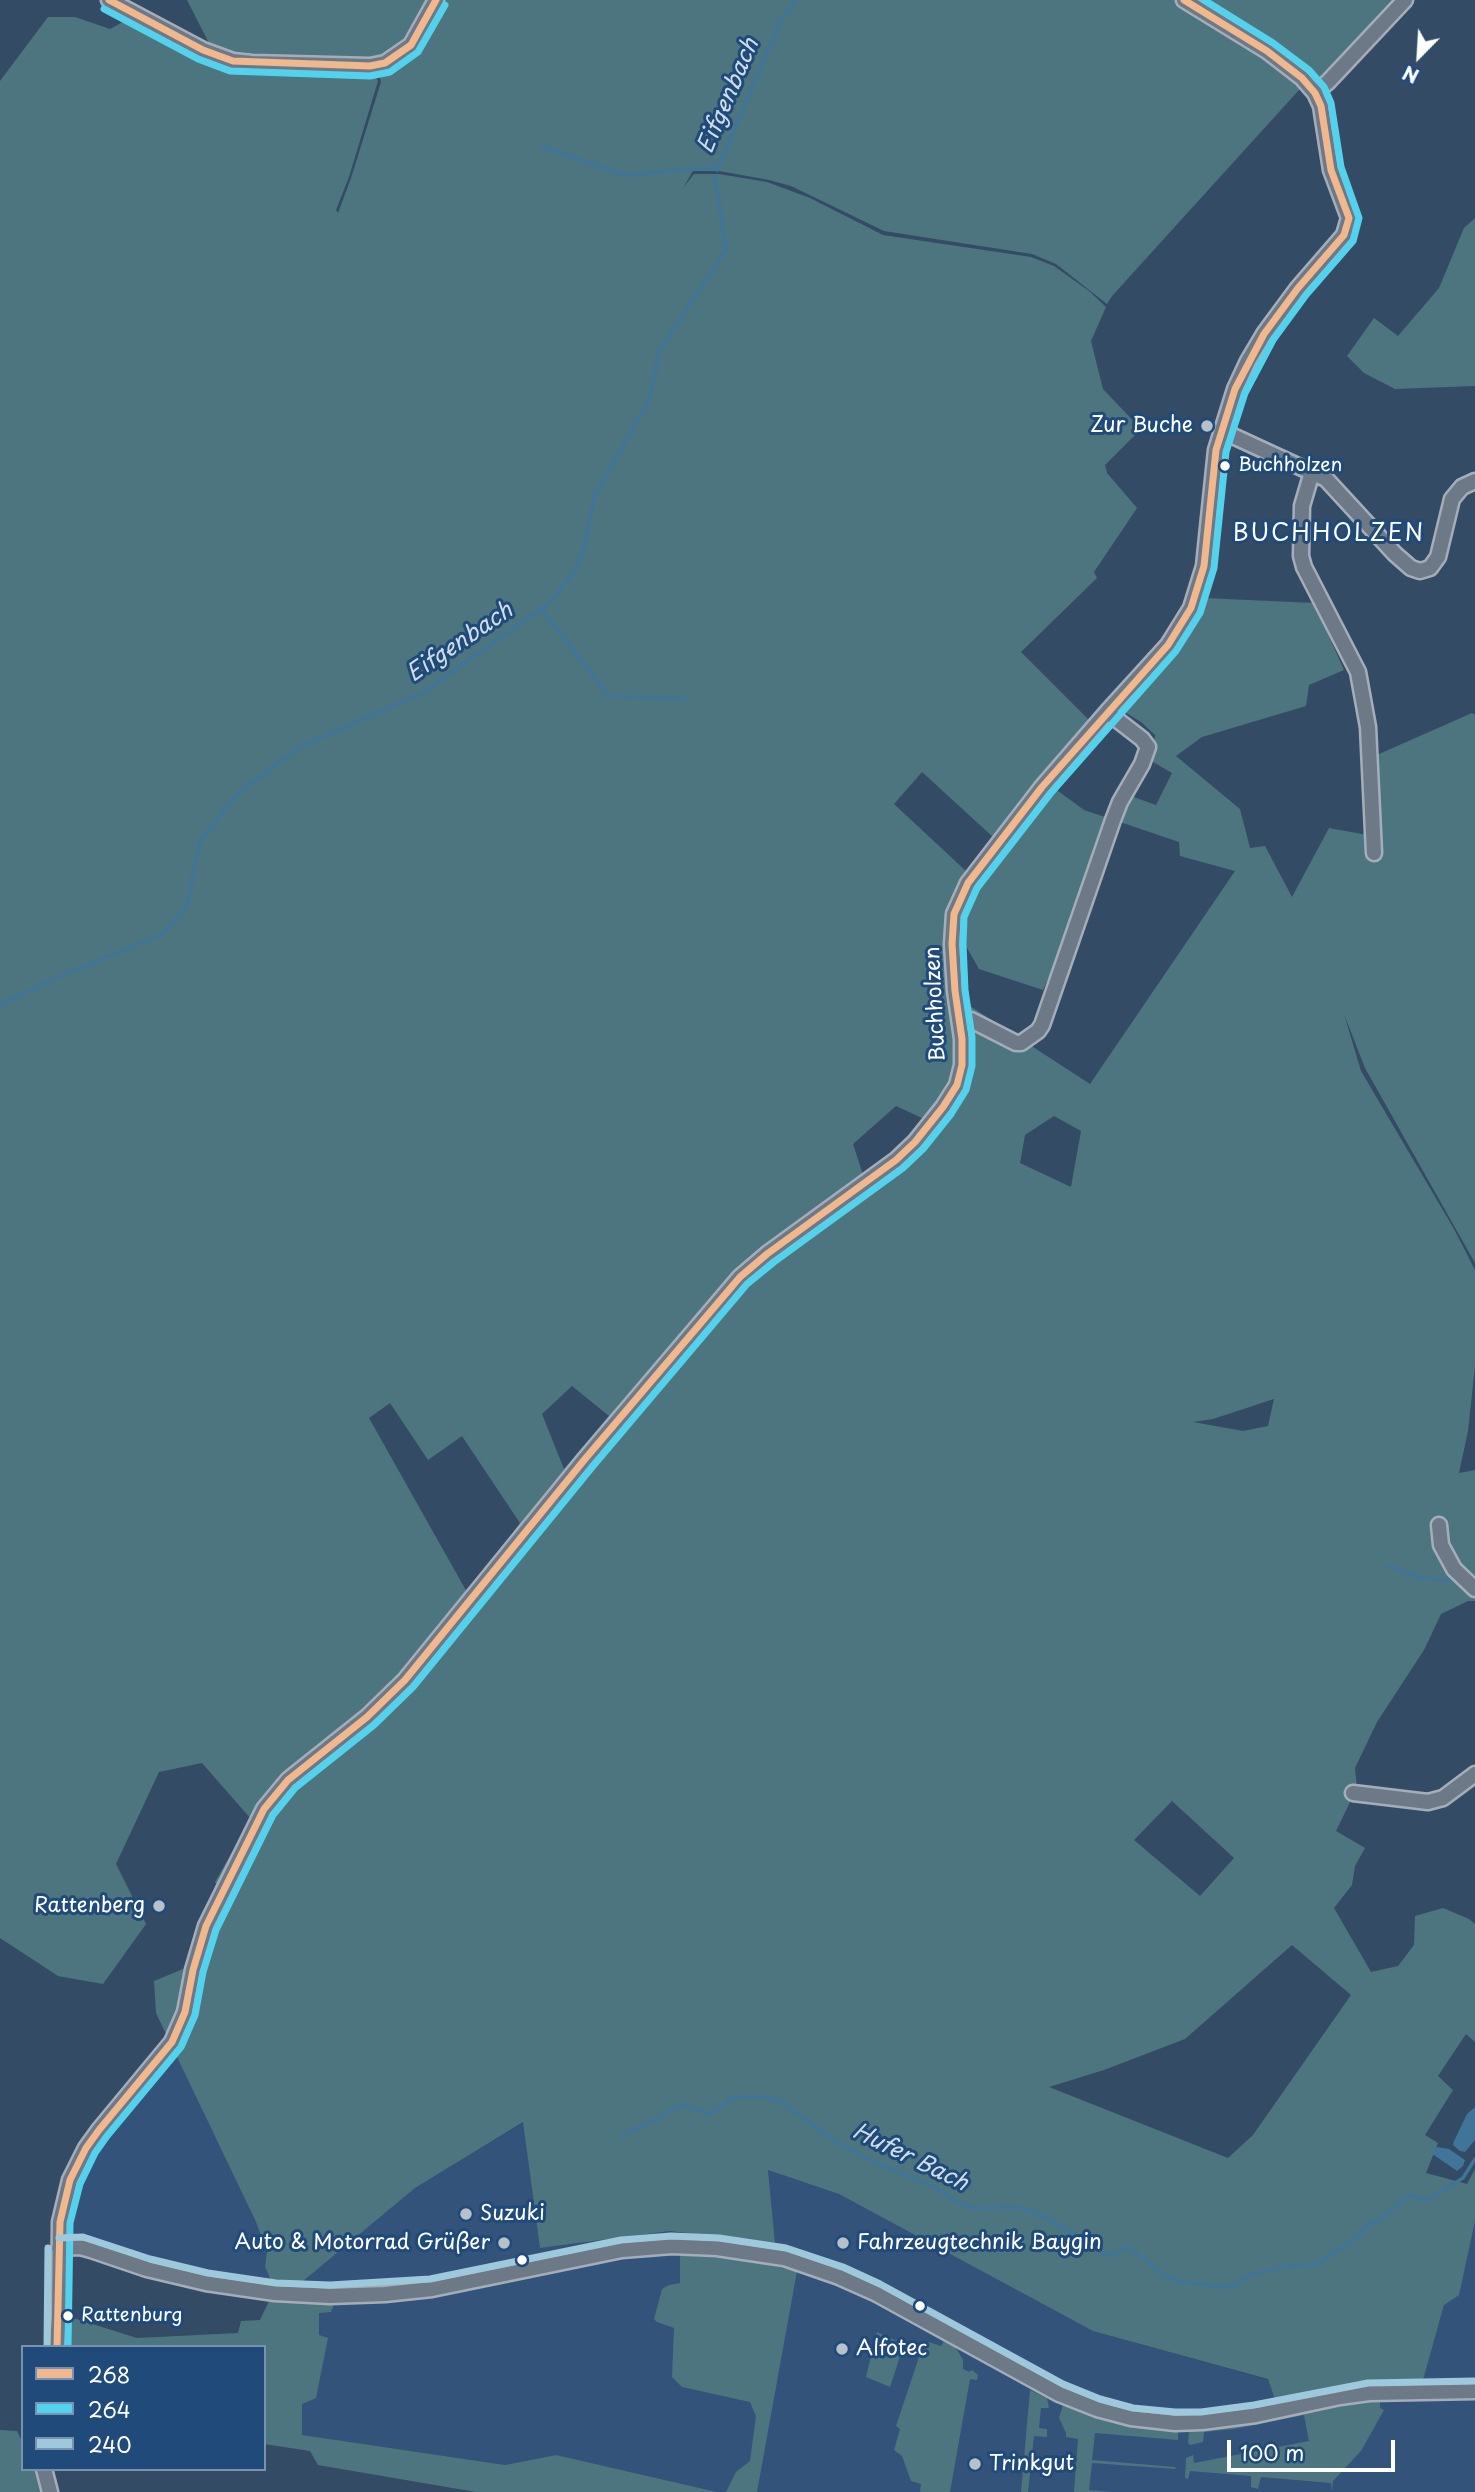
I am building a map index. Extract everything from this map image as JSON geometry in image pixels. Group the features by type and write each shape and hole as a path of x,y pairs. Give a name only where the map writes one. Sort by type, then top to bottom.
{"street":[{"path":"109,0 203,50 233,61 370,66 385,64 411,45 436,0"},
{"path":"1184,0 1267,51 1302,78 1315,93 1405,0"},
{"name":"Buchholzen","path":"57,2345 60,2316 60,2222 65,2195 76,2166 99,2130 172,2042 184,2012 206,1926 264,1809 303,1767 366,1717 405,1679 593,1450 740,1277 767,1254 888,1166 915,1142 957,1085 963,1053 952,944 954,914 968,883 1042,787 1168,645 1185,620 1204,566 1213,463 1235,389 1254,349 1298,288 1348,227 1348,210 1331,170 1321,106 1315,93"},
{"path":"1222,431 1326,479 1395,554 1420,571 1430,568 1438,557 1452,499 1462,487 1475,481"},
{"path":"1312,472 1302,506 1301,556 1304,567 1358,673 1368,727 1374,853"},
{"path":"959,1020 971,1020 1016,1043 1021,1043 1042,1025 1113,820 1148,747 1142,739 1107,712"},
{"path":"1438,1525 1441,1545 1454,1569 1475,1590"},
{"path":"1353,1793 1428,1802 1443,1798 1475,1774"},
{"path":"59,2248 80,2247 160,2273 224,2287 330,2296 432,2289 634,2249 679,2246 718,2248 784,2258 854,2283 1043,2386 1086,2405 1132,2418 1202,2422 1256,2415 1361,2394 1394,2391 1475,2391"},
{"path":"45,2471 50,2492"}],"shaded area":[{"path":"174,2050 256,2222 267,2252 265,2267 273,2285 235,2281 154,2263 69,2232 67,2226 75,2184 87,2158 103,2133"},
{"path":"1475,2107 1475,2140 1465,2152 1460,2151 1453,2145 1454,2141 1467,2114"},
{"path":"524,2122 540,2248 670,2231 774,2244 768,2170 839,2194 1093,2331 1308,2391 1380,2381 1423,2380 1444,2305 1475,2221 1475,2492 717,2492 556,2455 505,2465 302,2435 302,2282 415,2188"},
{"path":"1437,2147 1449,2149 1465,2160 1463,2166 1457,2171 1431,2153"}],"green space":[{"path":"187,0 432,0 412,36 398,50 371,62 240,57 212,49"},
{"path":"440,0 1179,0 1265,54 1306,87 1299,90 1107,304 1056,264 1032,254 884,231 791,186 719,171 693,171 683,188 694,174 719,174 767,182 810,198 883,235 1031,257 1054,266 1106,307 1091,341 1103,389 1141,429 1105,465 1107,473 1137,508 1094,572 1097,578 1021,652 1089,720 993,837 922,772 894,804 967,872 951,912 946,964 950,993 1090,1084 1235,871 1180,856 1179,842 1117,821 1128,795 1156,805 1172,773 1148,759 1155,735 1141,722 1118,708 1178,643 1204,598 1314,603 1344,670 1309,685 1306,706 1202,737 1176,756 1240,809 1250,848 1265,846 1292,897 1329,828 1373,836 1370,758 1472,713 1475,715 1475,1263 1365,1068 1344,1014 1361,1071 1454,1229 1475,1270 1475,1366 1468,1431 1459,1473 1475,1470 1475,1601 1468,1601 1441,1614 1424,1650 1377,1722 1355,1768 1357,1788 1336,1831 1365,1848 1355,1866 1352,1885 1334,1908 1371,1972 1398,1966 1414,1945 1415,1916 1443,1908 1475,1924 1475,2042 1466,2034 1438,2076 1453,2090 1425,2135 1438,2143 1426,2173 1467,2184 1475,2169 1475,2221 1459,2295 1444,2305 1423,2380 1353,2383 1275,2399 1268,2379 1093,2331 839,2194 768,2170 775,2244 670,2231 540,2248 523,2122 415,2188 302,2282 302,2289 273,2285 265,2267 267,2252 256,2222 156,2013 154,1981 200,1962 225,1899 215,1882 251,1819 202,1763 159,1772 116,1864 146,1924 103,1984 58,1976 0,1938 0,81 48,17 75,17 110,29 132,17 201,54 372,71 378,81 349,177 336,210 338,213 381,82 378,70 402,60 414,48","holes":["896,1106 924,1119 901,1149 864,1178 853,1144","1054,1116 1081,1131 1071,1187 1020,1163 1025,1135","572,1386 609,1416 564,1469 542,1414","1274,1399 1268,1426 1243,1431 1193,1422 1213,1419","390,1403 428,1460 462,1436 520,1523 468,1594 369,1418","1172,1801 1234,1858 1200,1896 1134,1840","1292,1945 1351,1995 1253,2135 1228,2158 1049,2087 1104,2070 1185,2039"]},
{"path":"1192,0 1402,0 1331,75 1316,83"},
{"path":"1475,218 1475,386 1395,389 1364,373 1347,356 1374,318 1398,336 1439,288 1464,228"},
{"path":"1054,788 1084,810 1108,818 1065,941 1043,990 979,969 959,934 977,877"},
{"path":"680,2255 743,2259 797,2271 757,2492 726,2492 736,2472 750,2461 756,2416 750,2402 682,2387 672,2377 674,2328 654,2319 662,2289 680,2283"},
{"path":"269,2301 334,2304 331,2312 319,2313 319,2335 328,2338 316,2398 302,2404 302,2435 505,2465 556,2455 717,2492 476,2492 318,2465 310,2451 266,2444 266,2345 67,2345 70,2317 137,2338 238,2333 241,2321 260,2320"},
{"path":"877,2332 904,2344 890,2387 866,2377"},
{"path":"944,2341 956,2348 963,2360 963,2369 969,2372 972,2370 978,2375 977,2380 970,2379 950,2492 920,2492 921,2484 911,2481 902,2456 894,2450 900,2429 896,2426 922,2348 929,2342 941,2346"},
{"path":"1030,2390 1047,2398 1049,2408 1041,2408 1039,2428 1047,2429 1047,2437 1034,2436 1028,2492 1021,2492"},
{"path":"1380,2401 1380,2408 1384,2410 1361,2451 1333,2481 1332,2491 1331,2483 1261,2477 1258,2489 1251,2487 1251,2476 1190,2471 1188,2479 1185,2478 1186,2458 1193,2455 1194,2463 1309,2441 1304,2415 1234,2429 1204,2432 1203,2442 1190,2445 1189,2431 1241,2426 1342,2405"},
{"path":"1063,2405 1119,2424 1178,2431 1178,2440 1095,2433 1092,2460 1176,2469 1092,2463 1089,2490 1112,2492 1074,2492 1078,2439 1066,2437 1059,2418"},
{"path":"0,2430 17,2431 21,2439 21,2471 40,2471 45,2492 0,2492"}],"waterway":[{"name":"Eifgenbach","path":"717,170 782,18 796,0"},
{"path":"543,147 624,175 717,167"},
{"name":"Eifgenbach","path":"0,1005 56,978 163,934 187,905 200,841 237,794 298,748 424,692 549,603 572,575 583,553 595,495 649,400 660,349 726,250 715,177"},
{"path":"541,608 609,696 686,699"},
{"path":"1387,1565 1423,1579 1459,1580"},
{"name":"Hufer Bach","path":"622,2135 652,2122 676,2107 685,2106 710,2114 734,2097 767,2097 780,2101 838,2143 869,2160 935,2187 957,2202 973,2208 1017,2207 1035,2212 1104,2254 1115,2255 1125,2247 1164,2275 1179,2282 1227,2287 1236,2285 1250,2275 1287,2266 1317,2264 1355,2239 1368,2224 1379,2220 1406,2198 1413,2195 1426,2200 1463,2178 1475,2159"}],"transit line":[{"name":"268","path":"109,0 203,50 233,61 370,66 385,63 411,45 436,0"},
{"name":"268","path":"57,2345 60,2222 70,2180 86,2148 99,2130 172,2042 185,2012 193,1970 206,1926 264,1809 288,1780 367,1717 405,1680 585,1459 740,1277 767,1254 896,1160 915,1142 943,1107 957,1085 962,1065 962,1039 952,944 954,914 968,883 1042,787 1168,645 1191,608 1204,566 1216,450 1235,389 1264,334 1298,288 1344,235 1349,218 1331,170 1321,106 1315,93 1302,78 1267,51 1184,0"},
{"name":"264","path":"68,2345 70,2223 80,2184 95,2153 107,2136 181,2047 195,2015 203,1972 216,1930 273,1815 295,1788 374,1725 413,1687 593,1466 747,1284 903,1168 923,1149 951,1114 966,1090 972,1066 972,1037 965,990 963,944 964,917 977,888 1050,794 1176,651 1200,613 1214,568 1226,452 1245,393 1273,340 1306,295 1353,241 1359,218 1341,167 1331,103 1324,87 1309,70 1273,43 1204,0"},
{"name":"264","path":"104,9 198,59 230,71 370,76 390,72 418,52 445,5"},
{"name":"240","path":"59,2238 83,2237 150,2259 208,2273 276,2283 330,2285 430,2279 621,2240 671,2236 719,2238 786,2248 843,2267 880,2284 1063,2384 1100,2399 1133,2408 1201,2412 1254,2405 1368,2383 1475,2381"},
{"name":"240","path":"47,2345 48,2248"}],"place":[{"name":"Zur Buche","path":"1207,426"},
{"name":"Buchholzen","path":"1225,466"},
{"name":"Rattenberg","path":"159,1906"},
{"name":"Suzuki","path":"466,2214"},
{"name":"Auto & Motorrad Grüßer","path":"504,2243"},
{"name":"Fahrzeugtechnik Baygin","path":"843,2243"},
{"name":"Rattenburg","path":"68,2316"},
{"name":"Alfotec","path":"842,2349"},
{"name":"Trinkgut","path":"975,2464"}],"district":[{"name":"BUCHHOLZEN","path":"1329,534"}]}
